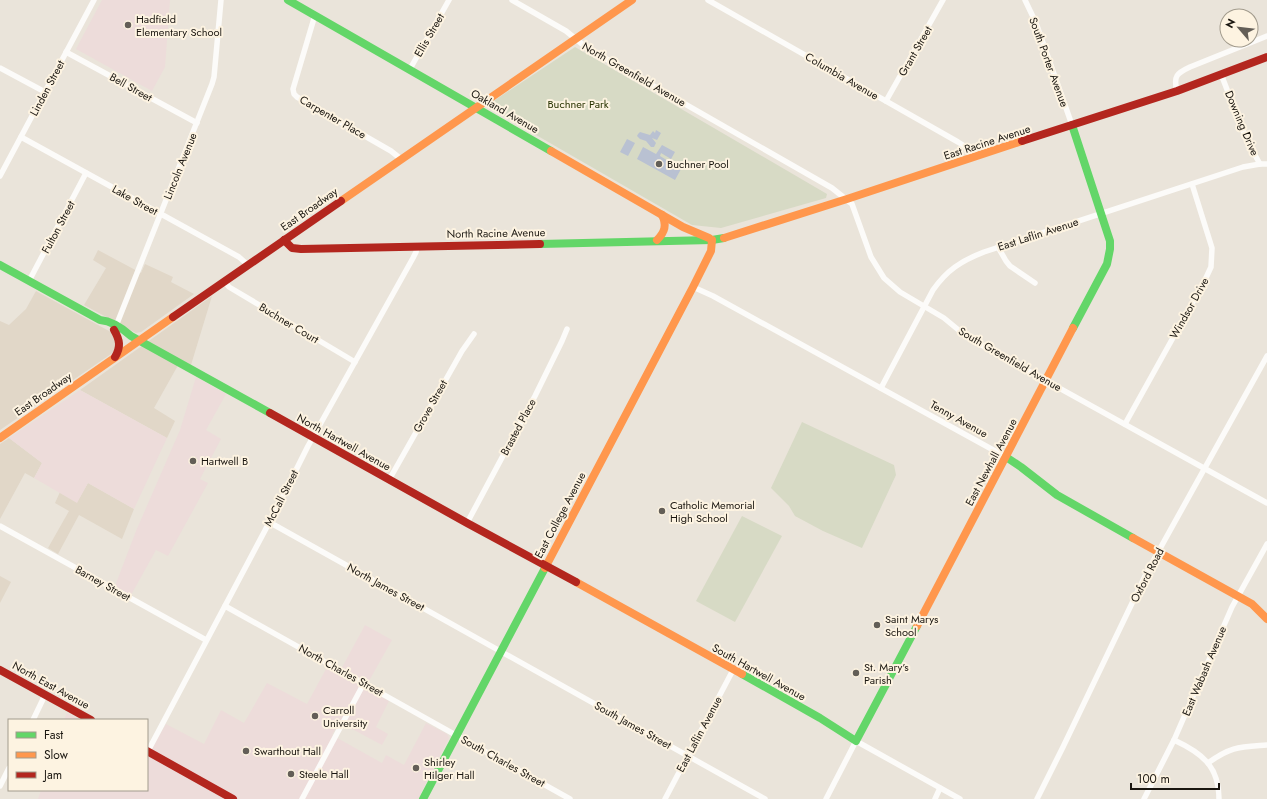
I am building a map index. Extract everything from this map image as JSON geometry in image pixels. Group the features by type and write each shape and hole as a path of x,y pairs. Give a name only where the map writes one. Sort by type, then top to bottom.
{"street":[{"name":"Linden Street","path":"0,176 94,0"},
{"name":"Lincoln Avenue","path":"115,328 214,78 221,0"},
{"name":"Oakland Avenue","path":"288,0 683,227 712,240"},
{"name":"Ellis Street","path":"410,69 449,0"},
{"name":"North Greenfield Avenue","path":"512,0 565,30 586,48 758,146"},
{"name":"East Broadway","path":"0,438 224,281 631,0"},
{"name":"Columbia Avenue","path":"708,0 966,147 973,157"},
{"name":"Grant Street","path":"886,101 943,0"},
{"name":"South Porter Avenue","path":"1027,1 1072,125"},
{"name":"Carpenter Place","path":"315,15 293,89 294,94 391,151 401,159"},
{"path":"1177,91 1175,81 1176,77 1181,72 1267,36"},
{"name":"Bell Street","path":"66,52 197,123"},
{"name":"East Racine Avenue","path":"712,240 846,199 1177,91 1267,57"},
{"path":"0,68 45,92"},
{"name":"Downing Drive","path":"1222,74 1247,141 1260,164 1267,164"},
{"name":"East Newhall Avenue","path":"826,799 1107,264 1110,241 1072,125"},
{"name":"Lake Street","path":"21,137 239,257 248,265"},
{"name":"South Greenfield Avenue","path":"758,146 832,188 852,204 871,257 884,278 900,292 923,307 944,318 967,337 1267,503"},
{"name":"East Laflin Avenue","path":"881,388 933,290 949,271 970,258 998,247 1101,213 1242,168 1260,164"},
{"name":"Fulton Street","path":"29,281 86,173"},
{"name":"Windsor Drive","path":"1126,424 1211,267 1212,248 1192,184"},
{"path":"657,240 663,234 666,226 662,214"},
{"name":"North Racine Avenue","path":"284,240 292,248 301,249 657,240 712,240"},
{"name":"East College Avenue","path":"423,799 693,287 711,251 712,240"},
{"name":"McCall Street","path":"148,749 313,438 413,258 417,246"},
{"path":"998,247 1006,262 1010,266 1035,283"},
{"name":"North Hartwell Avenue","path":"0,265 100,320 103,324 115,328 124,336 131,336 467,524 546,566"},
{"name":"Buchner Court","path":"224,281 229,287 355,362"},
{"name":"Tenny Avenue","path":"693,287 713,296 1006,457 1057,495 1238,595 1252,604 1267,619"},
{"path":"114,359 120,346 115,328"},
{"name":"Brasted Place","path":"467,524 535,396 567,329"},
{"name":"Grove Street","path":"389,480 462,351 474,334"},
{"name":"Oxford Road","path":"1037,799 1067,740 1140,586 1267,356"},
{"name":"North James Street","path":"269,522 502,651"},
{"name":"Barney Street","path":"0,526 206,640"},
{"name":"East Wabash Avenue","path":"1144,799 1174,740 1238,595 1267,544"},
{"name":"South Hartwell Avenue","path":"546,566 820,718 856,741 960,799"},
{"name":"North Charles Street","path":"225,606 457,735"},
{"name":"South James Street","path":"502,651 765,799"},
{"name":"North East Avenue","path":"0,670 89,719"},
{"name":"East Laflin Avenue","path":"665,799 733,670"},
{"path":"302,799 364,683"},
{"path":"34,719 46,695"},
{"name":"South Charles Street","path":"457,735 570,799"},
{"path":"1174,740 1193,748 1208,763 1217,781 1218,799"},
{"path":"1208,763 1220,754 1230,750 1242,747 1267,745"},
{"path":"148,752 233,799"},
{"path":"0,786 8,770"},
{"path":"935,799 940,788"}],"shaded area":[{"name":"Hadfield Elementary School","path":"102,0 170,0 165,67 152,91 76,49"},
{"path":"98,250 141,273 145,264 173,277 171,282 194,294 141,332 136,333 84,305 106,268 93,260"},
{"path":"36,291 109,331 118,342 115,350 111,354 0,430 0,321 9,325 26,309"},
{"path":"212,296 191,365 181,360 154,408 175,421 167,438 80,390"},
{"path":"196,377 226,394 206,430 221,439 200,479 208,483 168,556 156,550 131,595 115,586 136,531 180,430"},
{"path":"80,390 167,438 134,509 88,483 77,503 34,478 42,463 9,438"},
{"path":"9,438 42,463 34,478 25,473 0,519 0,444"},
{"path":"88,483 134,509 122,539 79,515 58,554 48,548 69,511 55,503 60,492 77,502"},
{"path":"0,576 11,582 0,603"},
{"name":"Carroll University","path":"365,625 392,640 365,688 389,701 376,727 388,734 382,745 339,722 332,735 382,763 386,755 404,765 426,723 447,734 449,738 421,793 432,799 38,799 41,791 148,791 148,755 166,724 204,744 221,710 244,723 267,683 307,704 327,667 339,673"},
{"path":"67,713 78,719 64,719"}],"green space":[{"name":"Buchner Park","path":"575,47 827,194 826,198 721,228 692,225 486,106"},
{"path":"802,422 894,465 896,475 862,548 823,531 795,516 789,506 771,488"},
{"path":"742,516 782,536 735,622 696,601"}],"water":[{"path":"656,130 661,133 657,140 652,138 656,143 654,147 651,147 646,141 637,136 640,132 650,135 653,131 655,133"},
{"path":"627,139 635,143 628,156 620,152"},
{"name":"Buchner Pool","path":"662,145 675,152 671,159 661,153 660,156 681,169 675,180 637,159 643,147 656,154"}],"traffic: fast":[{"path":"288,0 551,151"},
{"path":"1072,125 1110,241 1107,264 1073,328"},
{"path":"540,244 712,240 724,238"},
{"path":"0,265 100,320 117,325 131,336 270,413"},
{"path":"1006,457 1057,495 1133,538"},
{"path":"423,799 545,568"},
{"path":"742,674 820,718 856,741 917,626"}],"traffic: slow":[{"path":"341,201 632,0"},
{"path":"724,238 1022,141"},
{"path":"551,151 683,227 709,238"},
{"path":"657,240 662,234 665,225 662,215"},
{"path":"545,568 693,287 711,251 712,240"},
{"path":"0,438 173,317"},
{"path":"917,626 1073,328"},
{"path":"1133,538 1252,604 1267,619"},
{"path":"576,582 742,674"}],"traffic: jam":[{"path":"1022,141 1177,91 1267,57"},
{"path":"173,317 341,201"},
{"path":"284,240 292,248 301,249 540,244"},
{"path":"114,330 118,337 119,344 115,357"},
{"path":"270,413 576,582"},
{"path":"0,670 89,719"},
{"path":"148,752 233,799"}],"place":[{"name":"Hadfield Elementary School","path":"128,25"},
{"name":"Buchner Pool","path":"659,164"},
{"name":"Hartwell B","path":"193,461"},
{"name":"Catholic Memorial High School","path":"662,511"},
{"name":"Saint Marys School","path":"877,625"},
{"name":"St. Mary’s Parish","path":"856,673"},
{"name":"Carroll University","path":"315,716"},
{"name":"Swarthout Hall","path":"246,751"},
{"name":"Shirley Hilger Hall","path":"416,768"},
{"name":"Steele Hall","path":"291,774"}]}
